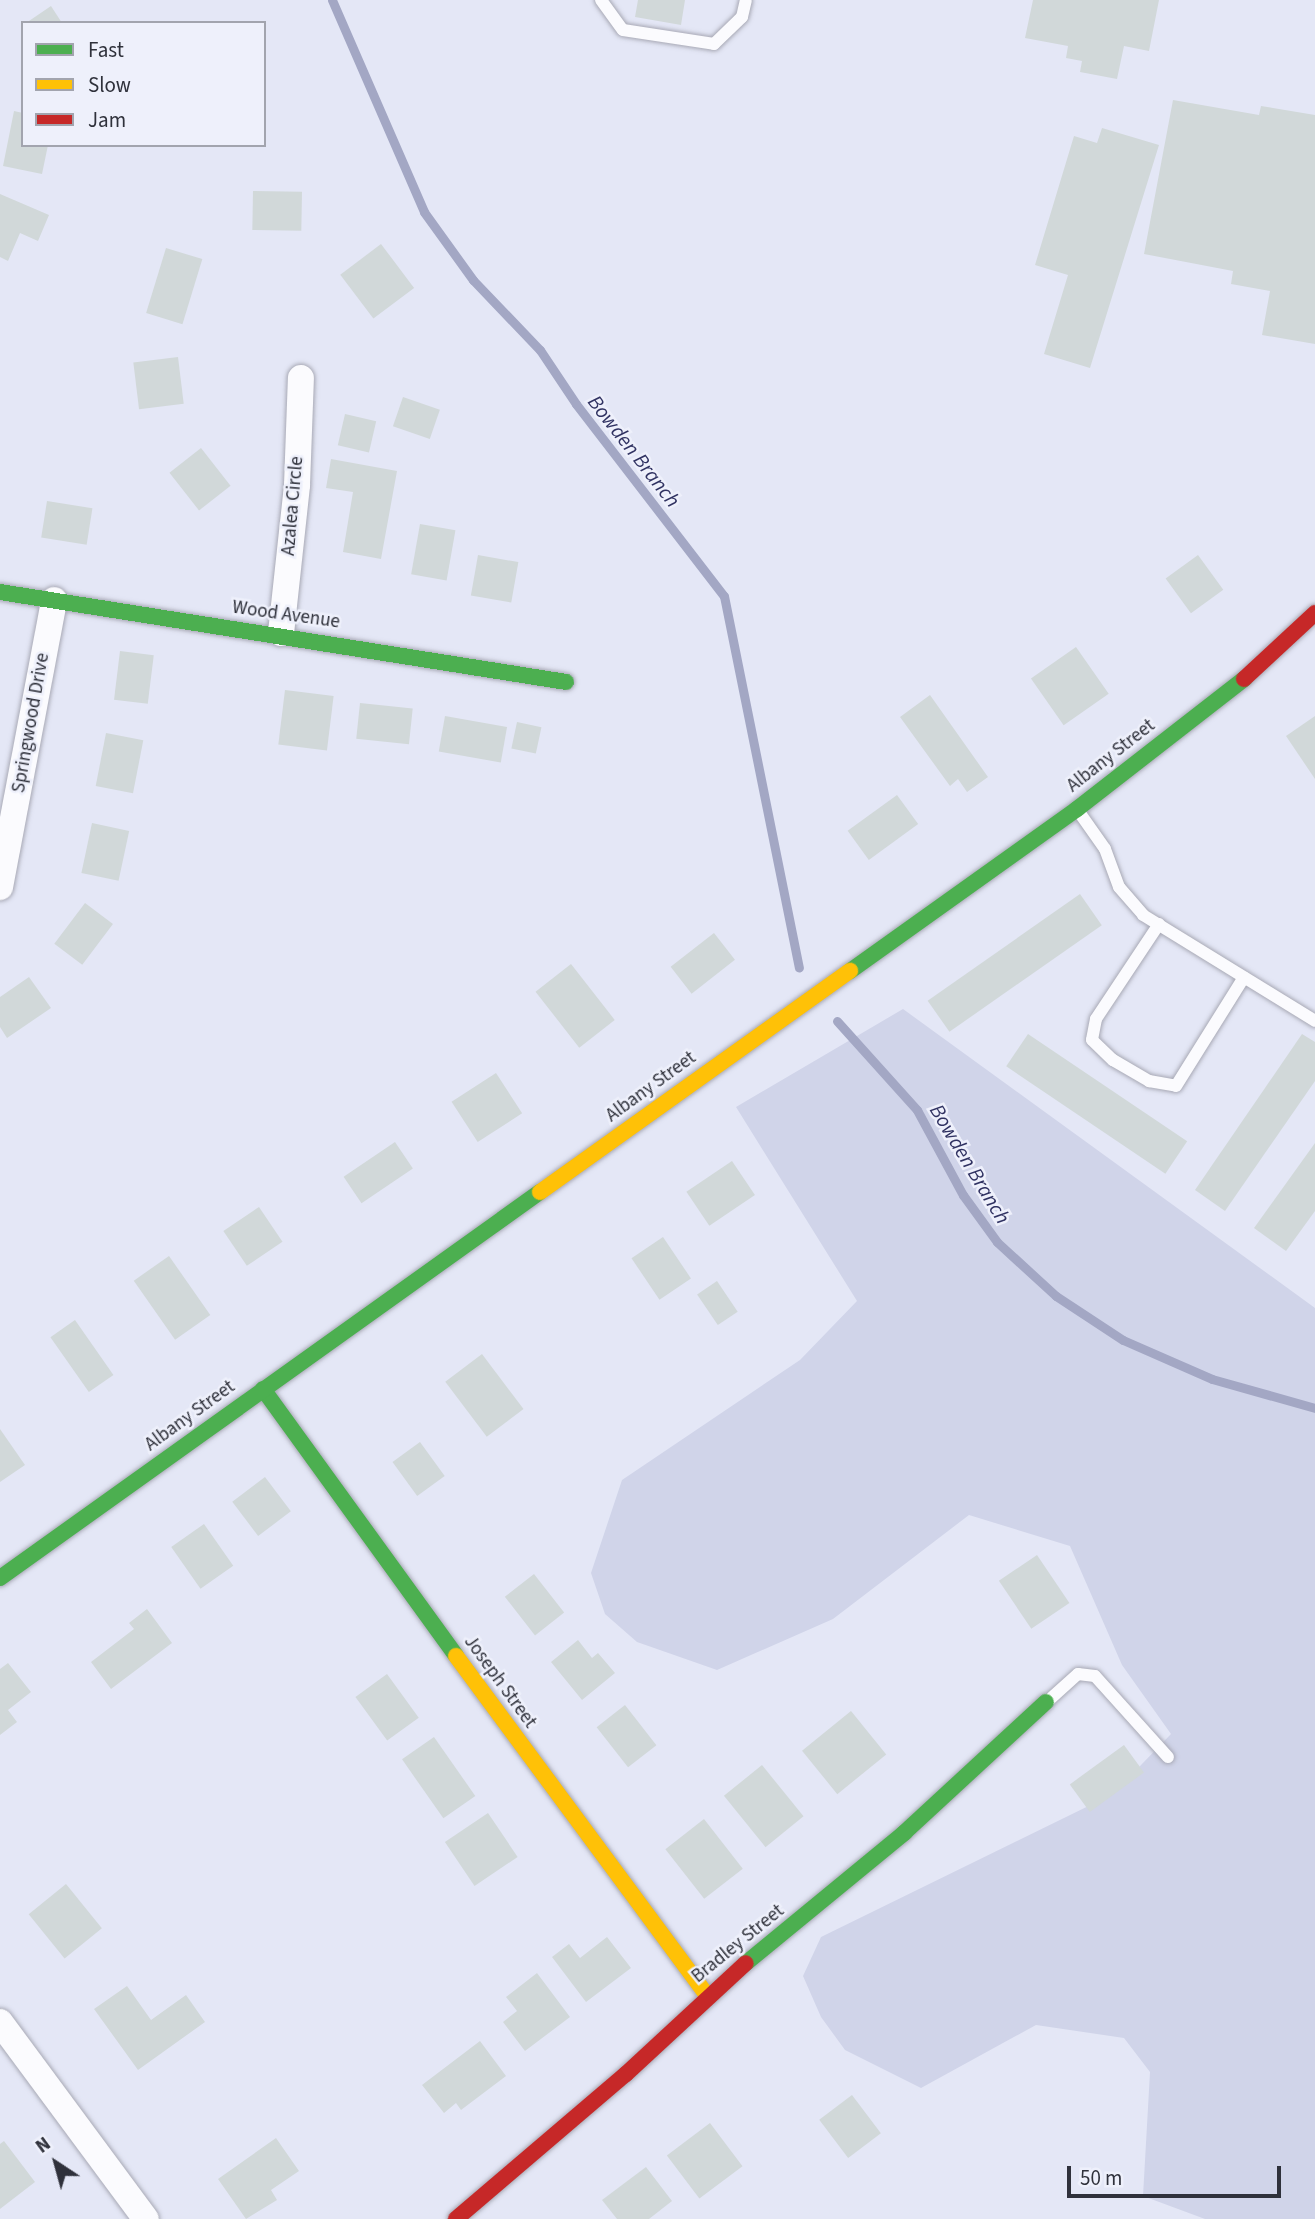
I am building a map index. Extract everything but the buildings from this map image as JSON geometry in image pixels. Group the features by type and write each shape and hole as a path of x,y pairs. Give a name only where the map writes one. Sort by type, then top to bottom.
{"street":[{"name":"Azalea Circle","path":"281,633 297,485 302,378"},
{"name":"Wood Avenue","path":"0,592 191,625 281,633 566,682"},
{"name":"Springwood Drive","path":"0,887 54,600"},
{"name":"Albany Street","path":"0,1578 1077,809 1244,679 1315,613"},
{"name":"Joseph Street","path":"263,1389 547,1783 707,1996"},
{"name":"Bradley Street","path":"456,2219 626,2074 707,1996 904,1833 1046,1702"},
{"path":"0,2022 146,2219"}],"lane":[{"path":"601,0 623,30 714,44 742,17 746,0"},
{"path":"1077,809 1105,849 1119,887 1143,915 1315,1021"},
{"path":"1159,924 1096,1019 1092,1040 1114,1060 1149,1081 1177,1086 1244,977"},
{"path":"1046,1702 1078,1674 1095,1676 1168,1757"}],"shaded area":[{"path":"903,1009 1315,1308 1315,2219 1205,2219 1143,2196 1150,2072 1124,2038 1036,2025 921,2088 845,2050 821,2017 803,1976 821,1937 1113,1794 1171,1734 1122,1665 1070,1546 969,1515 833,1619 717,1670 637,1642 605,1614 591,1573 622,1480 800,1360 857,1301 736,1107"}],"waterway":[{"name":"Bowden Branch","path":"332,0 424,212 473,280 540,350 576,404 724,596 799,967"},
{"name":"Bowden Branch","path":"837,1021 917,1110 963,1195 997,1242 1056,1296 1123,1340 1212,1379 1315,1408"}],"traffic: fast":[{"path":"0,592 566,682"},
{"path":"850,971 1077,809 1244,679"},
{"path":"0,1578 540,1192"},
{"path":"263,1389 456,1656"},
{"path":"746,1963 904,1833 1046,1702"}],"traffic: slow":[{"path":"540,1192 850,971"},
{"path":"456,1656 707,1995"}],"traffic: jam":[{"path":"1244,679 1315,613"},
{"path":"456,2219 626,2074 746,1963"}]}
